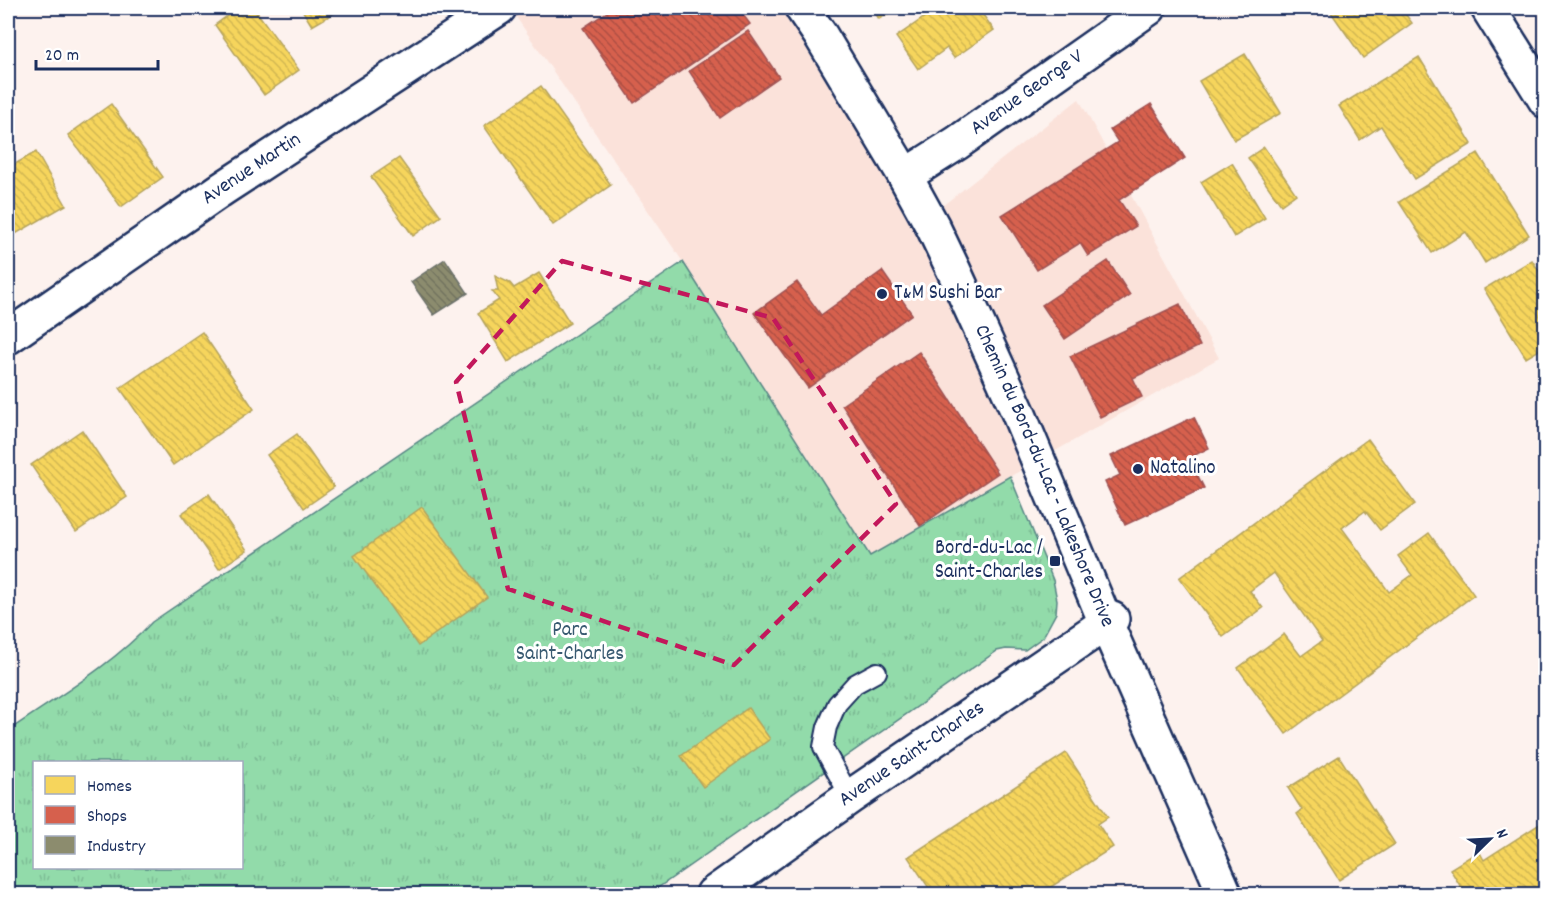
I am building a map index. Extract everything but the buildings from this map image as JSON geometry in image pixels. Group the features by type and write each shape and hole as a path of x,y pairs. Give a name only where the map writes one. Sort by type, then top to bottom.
{"street":[{"name":"Avenue Martin","path":"8,337 222,189 500,8"},
{"name":"Chemin du Bord-du-Lac - Lakeshore Drive","path":"802,8 821,36 933,227 1003,379 1109,621 1225,894"},
{"name":"Avenue George V","path":"904,176 957,143 1149,8"},
{"path":"1488,8 1545,101"},
{"name":"Avenue Saint-Charles","path":"713,894 850,797 1109,621"}],"lane":[{"path":"850,797 823,747 827,727 837,704 855,684 877,672"}],"highlighted area":[{"path":"562,261 773,318 896,504 734,665 508,589 456,382"}],"shaded area":[{"path":"510,8 813,8 942,206 1079,99 1219,358 870,556 683,262"}],"green space":[{"name":"Parc Saint-Charles","path":"683,262 870,556 1010,476 1053,580 1057,600 1056,613 1043,637 1025,650 997,651 649,894 8,894 8,731 101,667 152,622"}],"place":[{"name":"T&M Sushi Bar","path":"882,294"},
{"name":"Natalino","path":"1138,469"},
{"name":"Bord-du-Lac / Saint-Charles","path":"1055,561"}]}
